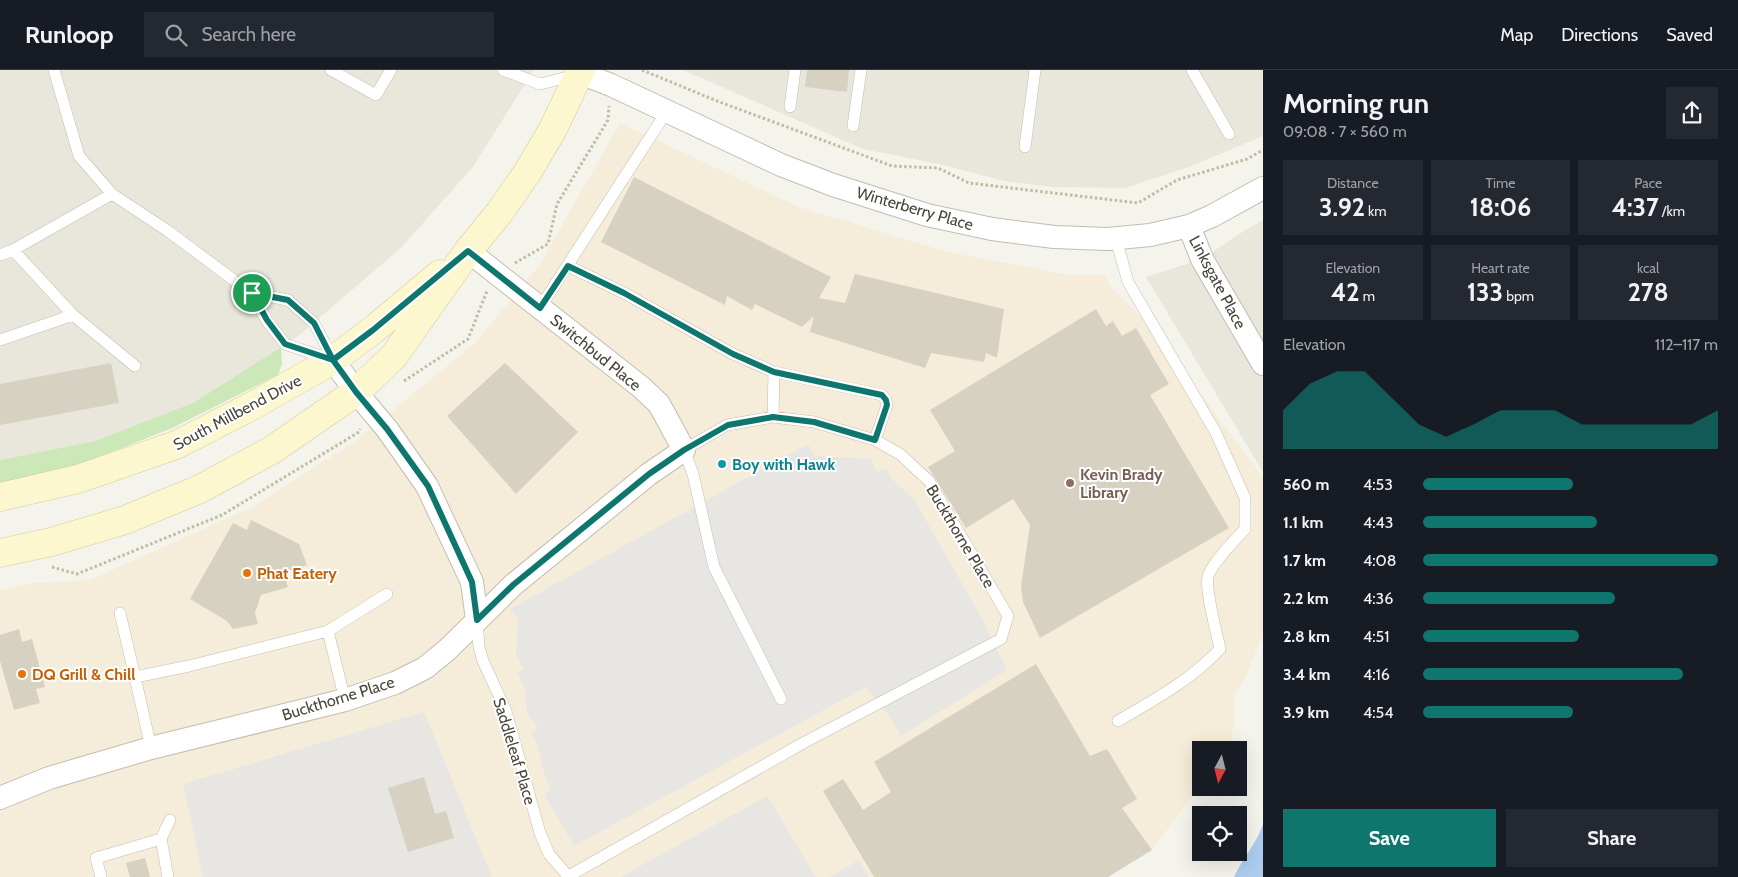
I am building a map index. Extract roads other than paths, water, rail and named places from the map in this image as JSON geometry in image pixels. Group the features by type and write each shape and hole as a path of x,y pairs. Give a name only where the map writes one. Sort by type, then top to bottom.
{"street":[{"name":"Winterberry Place","path":"579,71 781,165 833,185 927,215 1010,231 1054,237 1116,239 1150,235 1189,226 1212,216 1263,188"},
{"name":"South Millbend Drive","path":"0,553 51,542 124,520 200,489 272,450 356,392 394,356 468,251 499,213 553,129 579,71"},
{"name":"Linksgate Place","path":"1189,226 1202,259 1263,364"},
{"name":"South Millbend Drive","path":"0,497 78,479 176,445 252,406 333,360 373,330 468,251"},
{"name":"Switchbud Place","path":"468,251 641,387 659,404 684,450"},
{"name":"Saddleleaf Place","path":"333,360 356,392 387,429 428,486 472,582 477,620"},
{"name":"Buckthorne Place","path":"0,798 49,778 151,748 345,700 395,683 425,668 447,650 513,585 649,474 684,450"}],"lane":[{"path":"54,70 79,156 112,194 168,231 252,293 267,320 285,344 333,360"},
{"path":"331,70 376,95 390,70"},
{"path":"503,70 540,84 579,71"},
{"path":"790,107 795,70"},
{"path":"853,126 860,70"},
{"path":"1026,147 1035,70"},
{"path":"1192,70 1229,134"},
{"path":"540,308 667,111"},
{"path":"0,255 13,250 112,194"},
{"path":"1116,239 1128,282 1216,433 1245,498 1245,529 1220,557 1208,577 1210,600 1220,650 1184,682 1118,722"},
{"path":"13,250 74,315 135,366"},
{"path":"568,266 624,293 733,354 774,372 882,395 887,405 875,440"},
{"path":"252,293 288,300 314,323 333,360"},
{"path":"0,340 74,315"},
{"path":"773,417 774,372"},
{"name":"Buckthorne Place","path":"568,877 805,742 1001,639 1008,616 929,481 900,454 875,440 814,422 773,417 728,425 684,450"},
{"path":"684,450 693,474 714,567 781,699"},
{"path":"135,677 189,666 328,631 387,594"},
{"path":"120,613 151,748"},
{"name":"Saddleleaf Place","path":"477,620 479,647 483,661 506,711 540,833 549,854 568,877"},
{"path":"328,631 345,700"},
{"path":"168,877 161,840 170,820"},
{"path":"102,877 96,858 161,840"}],"water":[{"path":"1263,824 1263,877 1234,877 1243,861 1247,861 1247,854"}],"place":[{"name":"Boy with Hawk","path":"722,464"},
{"name":"Kevin Brady Library","path":"1070,483"},
{"name":"Phat Eatery","path":"247,573"},
{"name":"DQ Grill & Chill","path":"22,674"}]}
